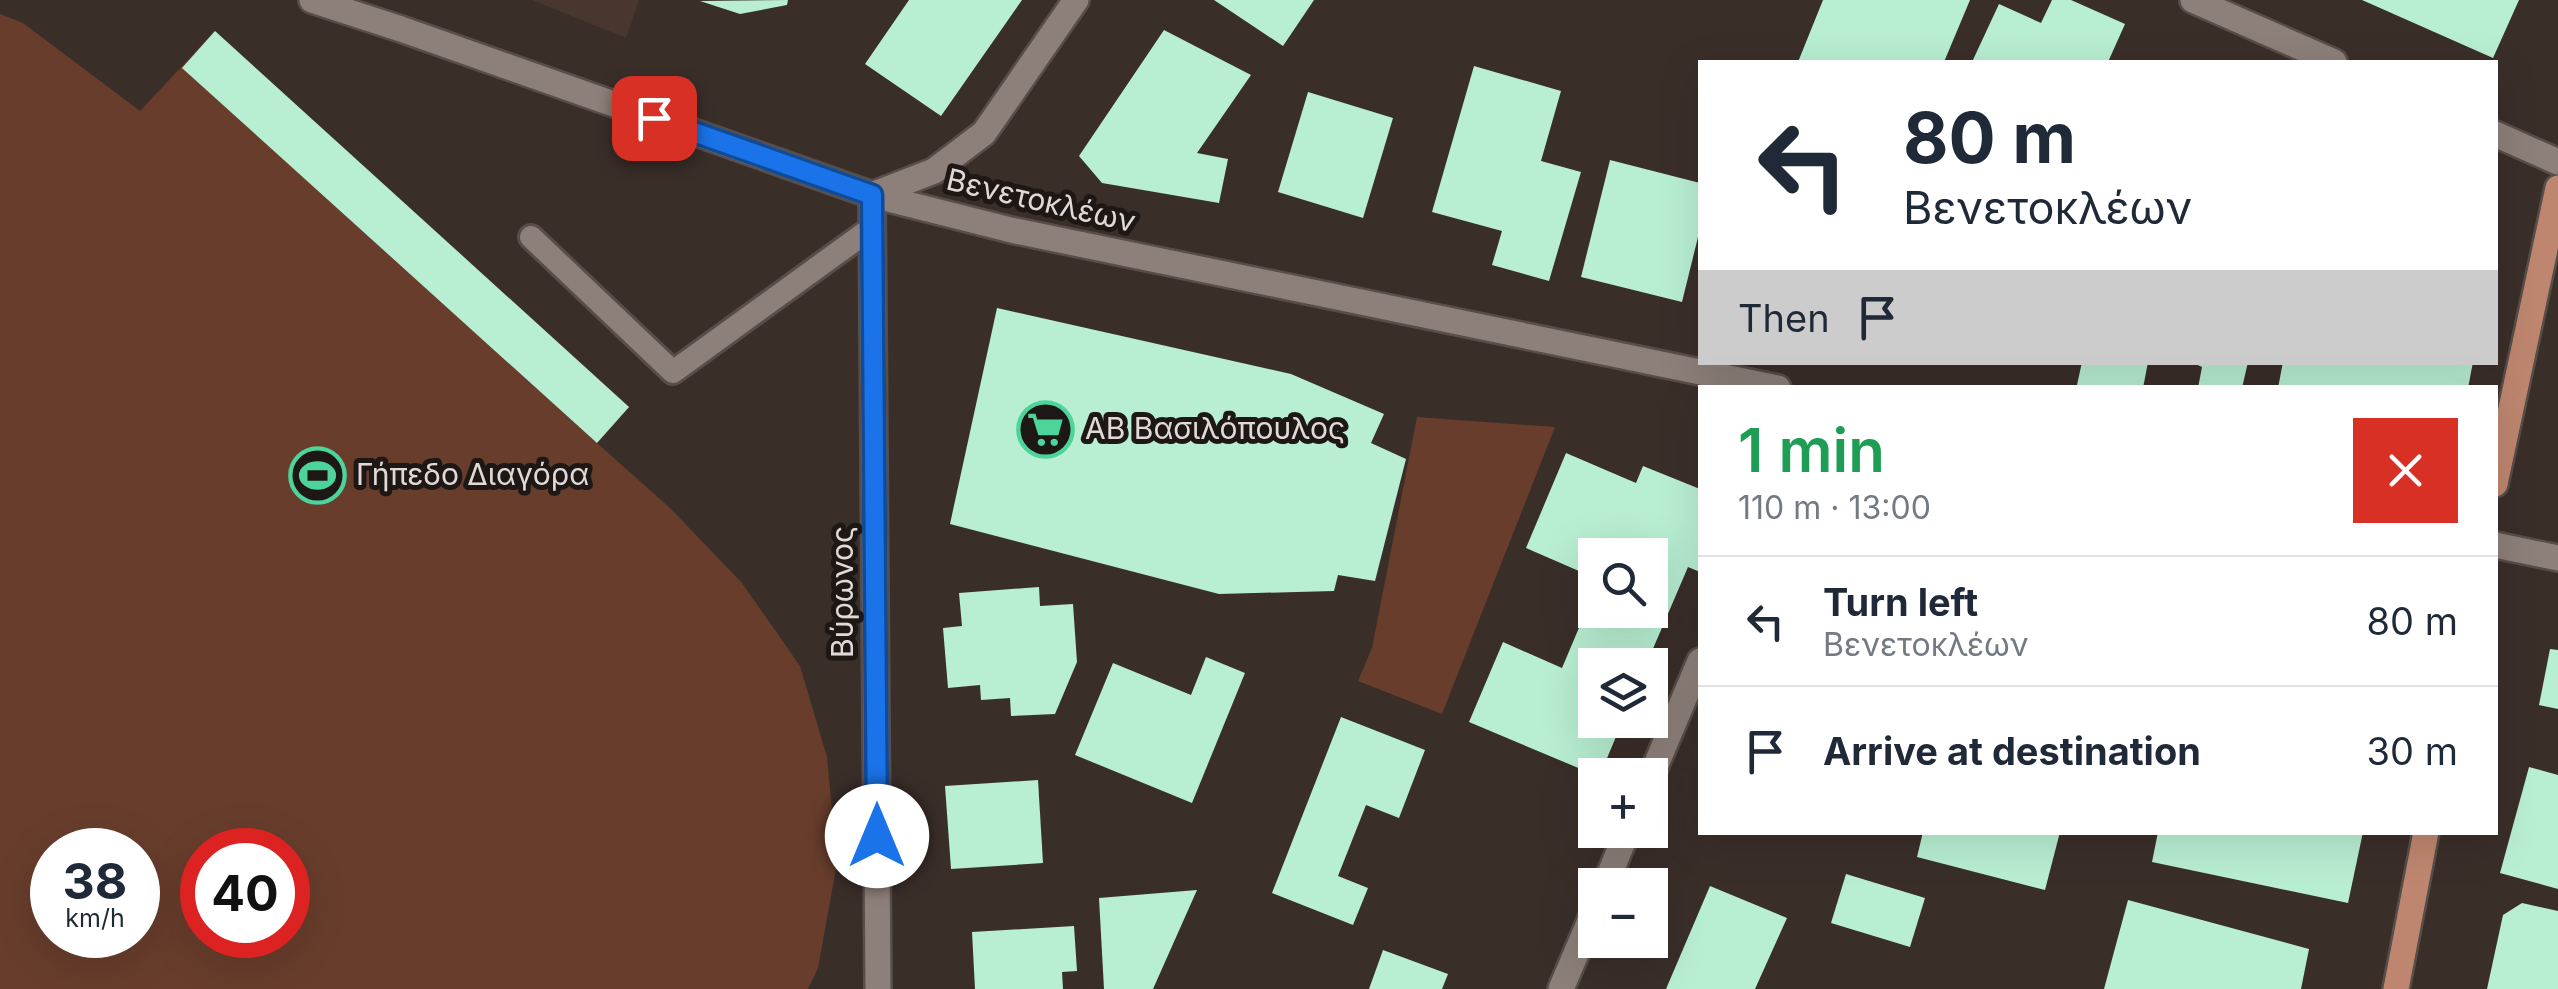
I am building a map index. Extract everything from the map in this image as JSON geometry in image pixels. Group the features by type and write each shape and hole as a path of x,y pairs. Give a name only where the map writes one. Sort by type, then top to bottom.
{"main road":[{"path":"2498,470 2558,188"},
{"path":"2396,989 2425,835"}],"street":[{"name":"Βενετοκλέων","path":"312,0 872,195 1011,230 1763,385"},
{"path":"872,195 934,171 984,133 1076,0"},
{"path":"2193,0 2329,60"},
{"path":"2498,135 2558,162"},
{"name":"Βύρωνος","path":"872,195 878,989"},
{"path":"2498,545 2558,558"},
{"path":"1659,758 1698,665"},
{"path":"1561,989 1578,949"}],"lane":[{"path":"531,237 673,372 874,227"}],"shaded area":[{"path":"532,0 639,0 626,38"},
{"name":"Γήπεδο Διαγόρα","path":"0,14 23,23 140,111 215,31 629,407 597,443 670,508 742,583 800,666 827,757 837,863 818,968 808,989 0,989"},
{"path":"1417,417 1555,427 1442,714 1358,681 1372,648"}],"building":[{"path":"788,0 787,5 740,14 700,1"},
{"path":"909,0 1022,0 941,116 865,64"},
{"path":"1214,0 1314,0 1283,46"},
{"path":"1823,0 1970,0 1945,60 1799,60"},
{"path":"2052,0 2071,0 2125,24 2109,60 1973,60 1999,4 2041,23"},
{"path":"2362,0 2519,0 2493,58"},
{"path":"1164,30 1251,75 1197,153 1228,159 1219,203 1102,183 1079,156"},
{"path":"215,31 629,407 597,443 182,68"},
{"path":"1474,66 1561,91 1541,161 1581,172 1549,281 1492,265 1502,231 1432,212"},
{"path":"1308,92 1393,118 1363,218 1278,192"},
{"path":"1610,160 1698,182 1698,237 1682,302 1581,277"},
{"path":"997,308 1291,374 1384,414 1371,443 1406,459 1375,581 1338,575 1334,591 1219,594 950,524"},
{"path":"2081,365 2147,365 2144,385 2077,385"},
{"path":"2198,365 2247,365 2243,385 2199,385 2202,367"},
{"path":"2282,365 2472,365 2469,385 2279,385"},
{"path":"1566,453 1636,483 1643,466 1698,488 1698,571 1688,567 1668,614 1668,538 1578,538 1578,571 1526,548"},
{"path":"1039,587 1040,606 1073,604 1077,662 1055,714 1011,716 1010,698 981,700 980,685 948,688 943,628 962,626 959,593"},
{"path":"1579,628 1662,628 1653,648 1578,648 1578,738 1615,738 1607,758 1578,758 1578,768 1469,722 1503,642 1562,668"},
{"path":"2550,649 2558,650 2558,709 2539,705"},
{"path":"1206,657 1245,673 1192,803 1075,755 1113,663 1191,695"},
{"path":"1341,717 1425,750 1399,818 1366,805 1338,876 1368,888 1353,925 1272,893"},
{"path":"2529,767 2558,775 2558,889 2500,873"},
{"path":"1038,780 1043,863 951,869 945,786"},
{"path":"1922,835 2059,835 2045,890 1917,857"},
{"path":"2157,835 2362,835 2348,903 2152,862"},
{"path":"1846,874 1925,898 1910,947 1831,923"},
{"path":"1710,886 1787,918 1755,989 1666,989"},
{"path":"1197,890 1153,989 1104,989 1099,898"},
{"path":"2128,900 2309,949 2301,989 2104,989"},
{"path":"2522,903 2558,911 2558,989 2487,989 2503,915"},
{"path":"1074,926 1077,971 1062,972 1063,989 975,989 972,932"},
{"path":"1383,950 1448,974 1442,989 1369,989"}],"place":[{"name":"AB Βασιλόπουλος","path":"1046,429"},
{"name":"Γήπεδο Διαγόρα","path":"317,475"}],"route":[{"path":"654,118 872,195 877,836"}]}
